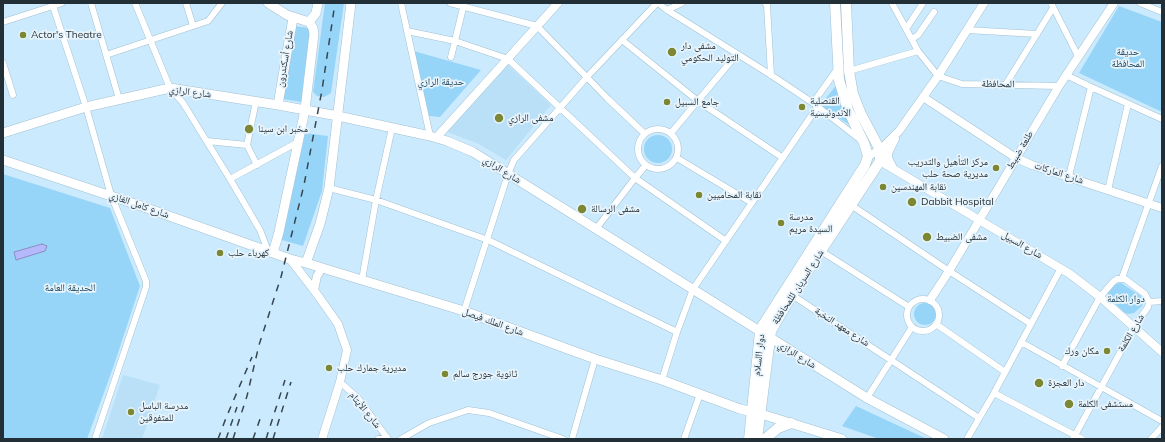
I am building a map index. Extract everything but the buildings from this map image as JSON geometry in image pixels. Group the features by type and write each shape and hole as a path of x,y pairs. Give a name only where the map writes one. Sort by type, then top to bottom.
{"main road":[{"name":"شارع أسكندرون","path":"268,3 293,18 278,105"},
{"path":"309,22 315,16 318,3"},
{"path":"306,263 320,224 329,188 351,3"},
{"path":"835,3 839,80 848,110 864,143 868,156"},
{"path":"846,3 849,71 853,94 861,114 880,150 880,161"},
{"path":"271,252 279,232 305,110 314,34 313,28 309,22 302,19 293,18"},
{"name":"شارع الرازي","path":"3,133 86,106 170,88 256,101 338,116 433,137 473,152 867,398 944,439"},
{"name":"دوار االسلام","path":"749,439 757,412 760,332 767,318 865,165 868,156"},
{"name":"شارع كامل الغازي","path":"3,160 111,195 271,252"},
{"name":"شارع السريان لللمحافظة","path":"757,439 757,412 770,331 880,161"},
{"name":"شارع الملك فيصل","path":"271,252 464,311 595,359 662,380 740,408 757,412"},
{"path":"757,412 827,436 842,439"},
{"path":"765,439 778,428 791,423"}],"street":[{"path":"3,22 62,3"},
{"path":"91,3 120,99"},
{"path":"135,3 170,88 183,102 260,230 271,252"},
{"path":"186,3 193,26"},
{"path":"106,55 208,21 222,3"},
{"path":"401,3 433,137"},
{"path":"450,3 464,5 537,26 587,78 645,134"},
{"path":"433,137 508,59 558,3"},
{"path":"464,311 508,174 514,160 587,78 658,3 816,105 864,143"},
{"path":"667,10 682,3"},
{"path":"765,3 767,5 771,75"},
{"path":"892,3 918,51 938,76"},
{"path":"906,29 923,3"},
{"path":"893,169 888,158 888,153 899,131 938,76 984,3"},
{"name":"طلعة ضبيط","path":"930,300 949,271 1066,74 1114,3"},
{"path":"1140,3 1162,12"},
{"path":"53,5 86,106 111,195 146,282 146,287 95,439"},
{"path":"451,57 464,5"},
{"path":"1052,6 1078,56"},
{"path":"1006,84 1038,34 1052,6"},
{"path":"912,39 918,35 934,12"},
{"path":"967,30 1038,34"},
{"path":"407,31 455,41 508,59 634,178 726,241"},
{"path":"622,40 698,101 783,158"},
{"path":"849,71 918,51"},
{"path":"671,133 737,54"},
{"path":"3,63 13,95"},
{"path":"662,380 677,332 693,289 783,158 838,68"},
{"path":"1066,74 1091,88 1162,119"},
{"name":"المحافظة","path":"938,76 962,84 1059,86"},
{"path":"1069,176 1091,88"},
{"name":"شارع الماركات","path":"923,97 1016,158 1162,208"},
{"path":"256,101 247,145 257,164"},
{"path":"1108,190 1128,104"},
{"path":"362,280 376,200 392,128"},
{"path":"651,130 664,130 671,133 676,139 678,146 677,158 671,165 658,170 646,165 640,159 638,153 640,139 651,130"},
{"path":"868,156 880,150 899,131"},
{"path":"207,142 247,145"},
{"path":"230,180 298,142"},
{"path":"677,158 752,203"},
{"name":"شارع السبيل","path":"880,161 1061,268 1100,297 1162,352"},
{"path":"596,229 634,178 646,165"},
{"path":"1062,366 1100,297 1113,282 1122,278 1162,167"},
{"path":"329,188 376,200 488,240 677,332"},
{"path":"852,205 949,271 1031,324"},
{"path":"821,252 908,307"},
{"path":"290,259 338,324 347,350 340,382 322,439"},
{"path":"314,290 317,276 322,268"},
{"path":"967,439 994,393 1061,268"},
{"name":"شارع الكلمة","path":"1074,437 1100,386 1134,327 1148,307 1149,302 1145,294 1129,280 1122,278"},
{"name":"شارع معهد النخبة","path":"792,295 978,418"},
{"path":"920,299 930,300 938,310 938,320 936,324 932,328 922,331 912,327 907,320 908,307 911,303 920,299"},
{"path":"1149,302 1162,301"},
{"path":"936,324 1005,372"},
{"path":"867,398 912,327"},
{"path":"1021,342 1162,421"},
{"path":"572,439 595,359"},
{"name":"شارع الأيتام","path":"340,382 358,398 388,438"},
{"path":"994,393 1074,437 1082,439"},
{"path":"684,439 700,394"},
{"path":"401,439 429,423 468,410 489,413 563,439"},
{"path":"1151,439 1162,427"},
{"path":"378,439 388,438"}],"shaded area":[{"name":"مشفى الرازي","path":"507,64 551,105 506,160 479,144 445,131"},
{"path":"42,244 47,246 45,251 16,260 14,252"},
{"name":"مدرسة الباسل للمتفوقين","path":"123,375 160,385 142,439 102,439"}],"green space":[{"path":"325,3 344,3 331,93 324,97 317,96 313,92"},
{"name":"حديقة المحافظة","path":"1119,6 1162,22 1162,112 1079,73"},
{"path":"292,26 311,28 301,102 283,99"},
{"name":"حديقة الرازي","path":"410,50 481,70 440,117 429,116"},
{"path":"837,84 853,127 820,106"},
{"path":"305,133 328,136 322,191 303,246 282,240"},
{"path":"658,135 668,139 672,149 668,159 658,163 648,159 644,149 648,139"},
{"name":"الحديقة العامة","path":"3,174 110,208 140,286 114,365 87,439 3,439"},
{"name":"دوار الكلمة","path":"1121,283 1141,296 1143,301 1142,306 1134,313 1125,313 1108,296 1108,291 1113,284"},
{"path":"925,303 933,306 936,314 933,322 925,325 917,322 914,314 917,306"},
{"path":"856,406 927,439 879,439 842,426"}],"railway":[{"path":"233,439 247,396 259,345 281,277 304,185 322,90 335,3"},
{"path":"218,439 252,357"},
{"path":"266,439 285,380"},
{"path":"273,439 291,382"},
{"path":"226,439 237,407"},
{"path":"253,439 260,419"}],"place":[{"name":"Actor's Theatre","path":"23,35"},
{"name":"مشفى دار التوليد الحكومي","path":"672,52"},
{"name":"جامع السبيل","path":"667,102"},
{"name":"القنصلية الأندونيسية","path":"802,107"},
{"name":"مشفى الرازي","path":"499,118"},
{"name":"مخبر ابن سينا","path":"249,129"},
{"name":"مركز التأهيل والتدريب مديرية صحة حلب","path":"996,168"},
{"name":"نقابة المهندسين","path":"883,187"},
{"name":"نقابة المحاميين","path":"699,195"},
{"name":"Dabbit Hospital","path":"912,202"},
{"name":"مشفى الرسالة","path":"582,209"},
{"name":"مدرسة السيدة مريم","path":"781,223"},
{"name":"مشفى الضبيط","path":"927,237"},
{"name":"كهرباء حلب","path":"220,253"},
{"name":"مكان ورك","path":"1107,351"},
{"name":"مديرية جمارك حلب","path":"329,368"},
{"name":"ثانوية جورج سالم","path":"445,374"},
{"name":"دار العجزة","path":"1039,383"},
{"name":"مستشفى الكلمة","path":"1069,404"},
{"name":"مدرسة الباسل للمتفوقين","path":"131,412"}]}
